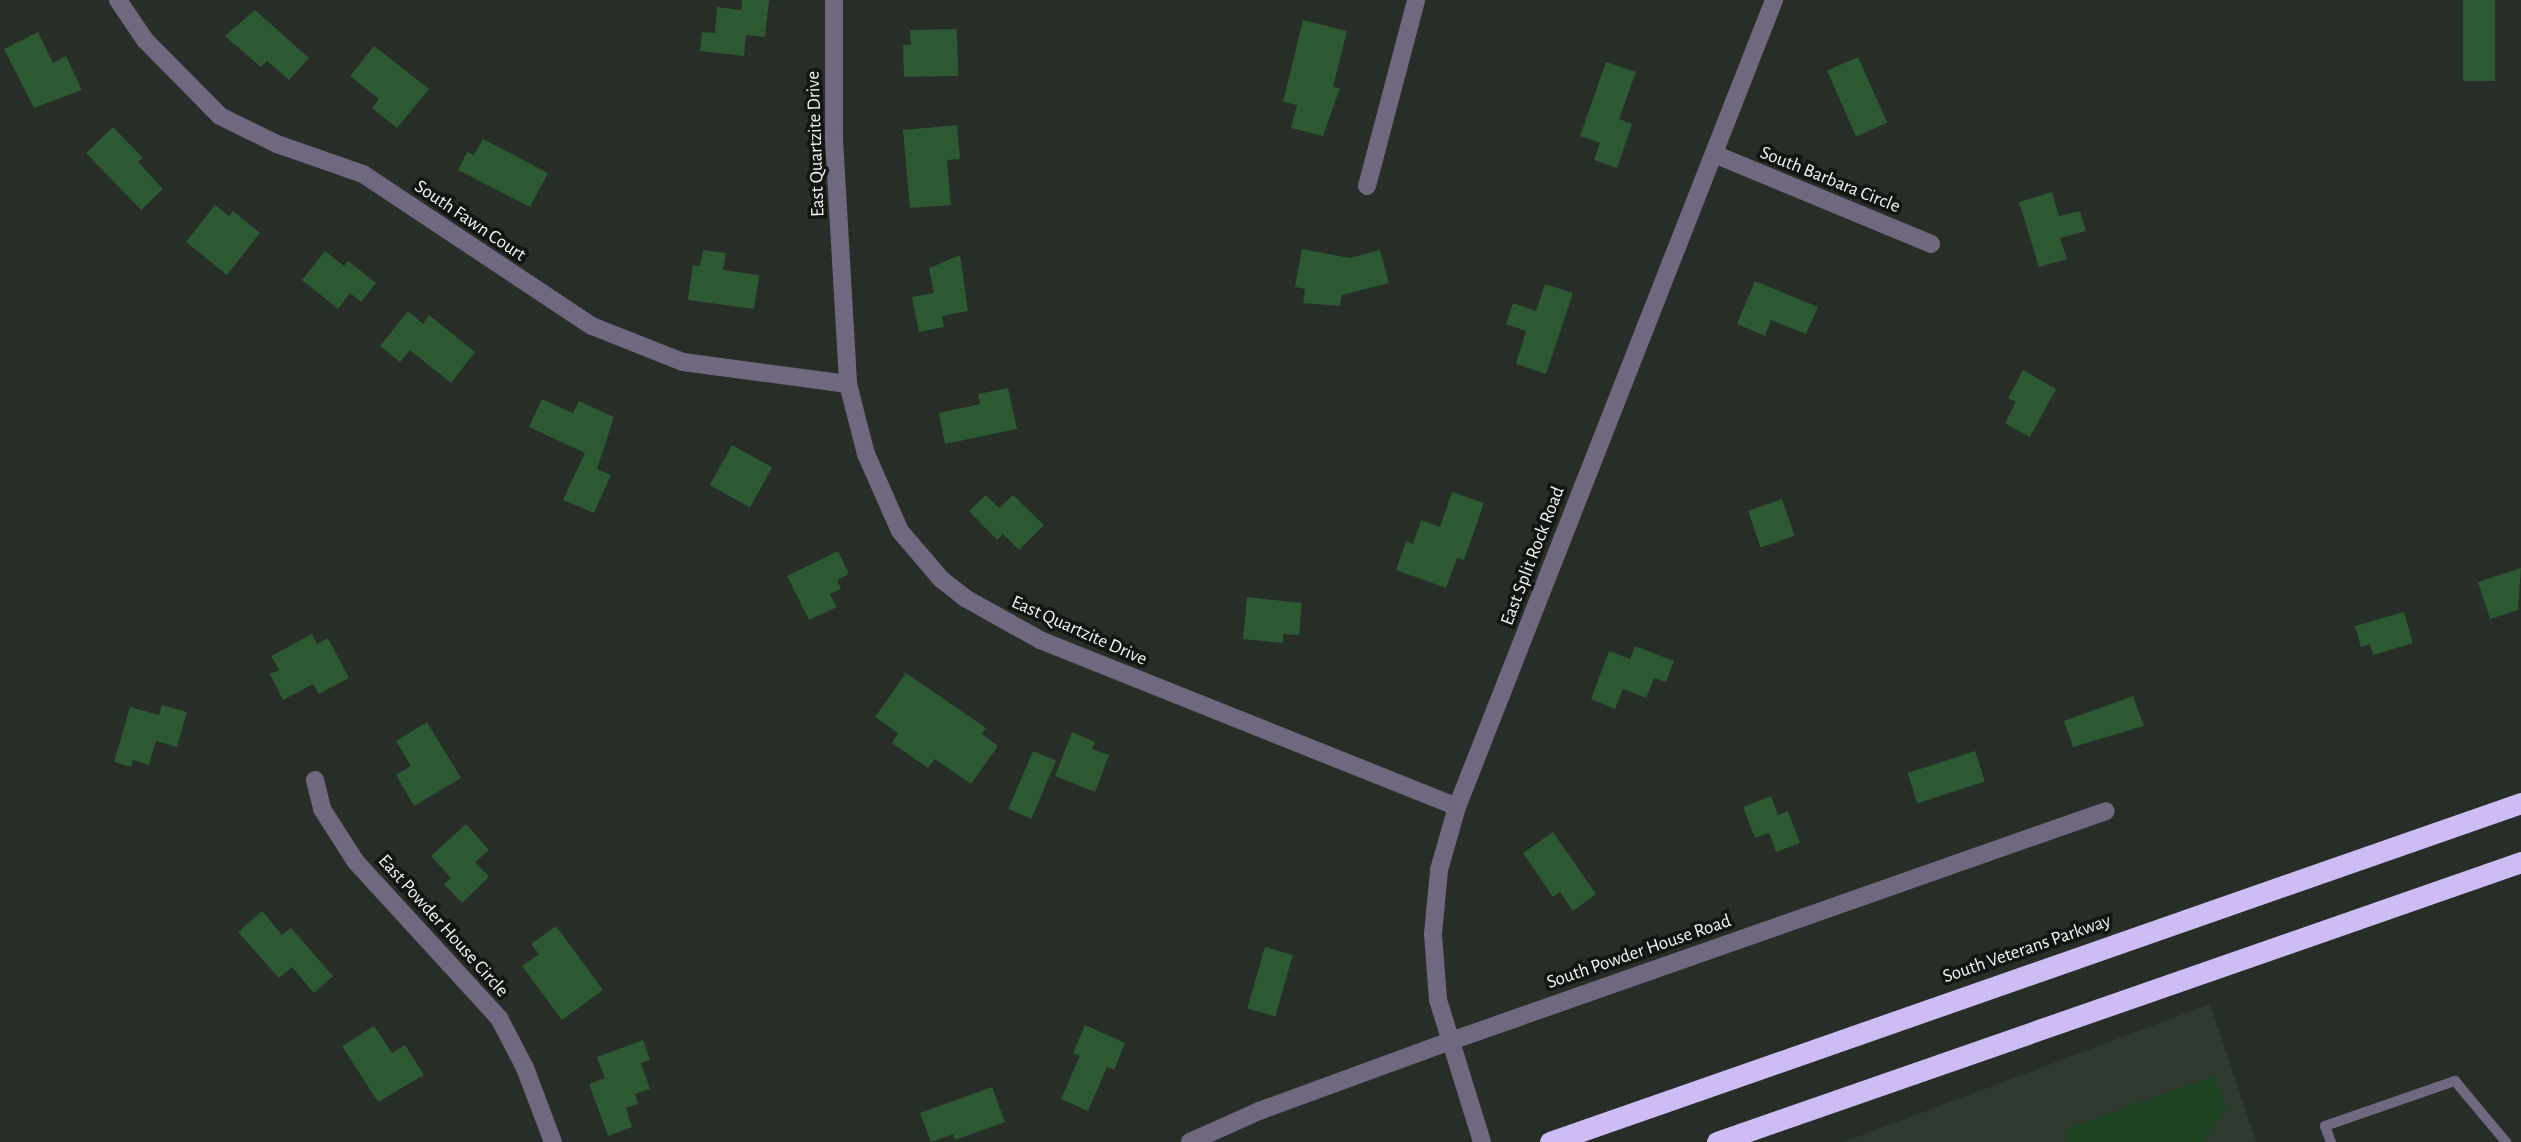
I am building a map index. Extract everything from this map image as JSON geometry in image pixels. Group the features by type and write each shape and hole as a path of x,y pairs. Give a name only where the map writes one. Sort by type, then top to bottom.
{"highway":[{"name":"South Veterans Parkway","path":"1550,1142 2521,803"},
{"path":"1717,1142 2521,862"}],"street":[{"name":"South Fawn Court","path":"118,0 145,40 220,116 277,144 362,174 592,326 683,362 848,384"},
{"name":"East Quartzite Drive","path":"834,0 834,139 848,384 866,454 900,531 941,579 965,598 1040,640 1457,807"},
{"path":"1367,186 1416,0"},
{"name":"East Split Rock Road","path":"1482,1142 1448,1042 1438,1000 1433,934 1438,870 1457,807 1774,0"},
{"name":"South Barbara Circle","path":"1714,154 1931,244"},
{"name":"East Powder House Circle","path":"315,780 322,809 356,862 499,1018 526,1068 553,1142"},
{"name":"South Powder House Road","path":"1190,1142 1259,1111 1448,1042 2106,811"}],"lane":[{"path":"2331,1142 2325,1126 2455,1082 2506,1142"}],"shaded area":[{"path":"2210,1004 2256,1142 1843,1142"}],"green space":[{"path":"2213,1076 2227,1106 2203,1142 2067,1142 2067,1129"}],"building":[{"path":"742,0 769,0 765,37 746,35 744,56 700,51 702,32 715,33 717,7 741,10"},
{"path":"2463,0 2495,0 2495,81 2463,81"},
{"path":"255,10 309,58 289,80 267,61 261,67 225,36"},
{"path":"1303,20 1347,31 1333,87 1340,88 1323,136 1291,128 1297,105 1283,102"},
{"path":"957,29 958,76 904,77 903,45 911,45 910,30"},
{"path":"38,32 53,63 66,56 82,90 34,108 4,49"},
{"path":"374,46 429,89 397,128 372,108 379,99 350,76"},
{"path":"1858,57 1887,123 1856,137 1827,71"},
{"path":"1606,62 1636,72 1619,119 1632,124 1617,168 1594,160 1600,143 1580,136"},
{"path":"957,125 960,159 947,160 951,205 910,208 903,130"},
{"path":"113,127 143,158 138,162 163,189 141,210 86,153"},
{"path":"483,139 548,173 530,207 458,170 467,152 474,155"},
{"path":"2052,192 2059,216 2080,211 2086,231 2060,238 2067,259 2039,267 2019,202"},
{"path":"215,205 229,216 233,211 260,233 227,275 186,242"},
{"path":"1302,249 1350,258 1380,250 1389,283 1342,295 1340,306 1303,303 1305,289 1295,287"},
{"path":"703,250 726,253 723,270 759,275 754,309 688,300 693,265 700,266"},
{"path":"325,251 344,266 348,261 376,283 361,302 350,293 338,309 302,280"},
{"path":"960,255 968,311 942,316 944,327 919,332 912,297 934,293 929,268"},
{"path":"1755,281 1818,307 1806,334 1771,320 1765,336 1737,324"},
{"path":"1545,284 1573,293 1546,374 1516,364 1526,331 1506,324 1513,303 1536,311"},
{"path":"408,311 423,324 429,315 475,352 451,383 410,350 400,362 380,346"},
{"path":"2023,370 2056,389 2030,437 2005,423 2016,402 2008,398"},
{"path":"1008,388 1017,429 945,444 939,413 980,404 978,394"},
{"path":"542,399 573,413 579,401 614,417 597,469 611,475 594,513 563,500 585,453 529,427"},
{"path":"732,445 772,467 750,508 710,485"},
{"path":"1452,492 1484,503 1464,560 1457,558 1446,588 1396,570 1406,541 1413,544 1421,520 1440,527"},
{"path":"986,495 999,508 1013,495 1044,525 1019,550 1003,534 997,540 969,511"},
{"path":"1782,499 1795,536 1761,548 1748,511"},
{"path":"838,551 849,574 837,580 841,589 830,594 837,607 809,620 787,576"},
{"path":"2521,568 2518,610 2490,619 2478,582"},
{"path":"1247,597 1302,603 1299,635 1283,634 1283,643 1243,639"},
{"path":"2404,612 2413,643 2373,655 2370,644 2361,647 2355,626"},
{"path":"312,634 317,644 328,638 349,678 319,694 313,684 283,700 270,674 279,670 271,656"},
{"path":"1635,646 1674,661 1666,682 1654,678 1646,698 1623,689 1615,709 1591,699 1609,651 1630,659"},
{"path":"906,673 986,728 982,734 998,746 971,784 935,759 928,768 892,743 898,733 875,717"},
{"path":"2133,696 2144,726 2073,747 2064,721"},
{"path":"162,705 187,712 177,747 156,741 149,765 133,760 131,767 114,762 130,707 159,715"},
{"path":"427,722 461,778 414,806 396,775 411,766 396,741"},
{"path":"1072,732 1095,742 1092,749 1109,755 1095,792 1055,776"},
{"path":"1033,751 1056,761 1031,819 1008,809"},
{"path":"1975,751 1985,781 1917,803 1907,773"},
{"path":"1771,796 1778,815 1788,811 1800,843 1776,852 1769,833 1755,838 1743,807"},
{"path":"466,824 489,850 475,862 489,877 462,903 444,884 451,878 431,856"},
{"path":"1553,832 1596,894 1573,911 1560,892 1553,897 1523,853"},
{"path":"262,911 282,935 291,928 333,976 314,993 292,967 279,978 238,932"},
{"path":"556,926 603,990 562,1020 522,966 539,954 531,944"},
{"path":"1265,947 1293,955 1275,1017 1247,1009"},
{"path":"1085,1025 1125,1043 1114,1070 1107,1067 1088,1111 1061,1099 1080,1056 1073,1053"},
{"path":"374,1026 392,1053 405,1045 424,1075 378,1102 342,1046"},
{"path":"643,1040 650,1060 641,1063 650,1089 635,1094 638,1104 626,1108 632,1127 608,1136 589,1084 605,1078 597,1057"},
{"path":"992,1087 1005,1122 955,1140 953,1134 931,1142 920,1113"}]}
